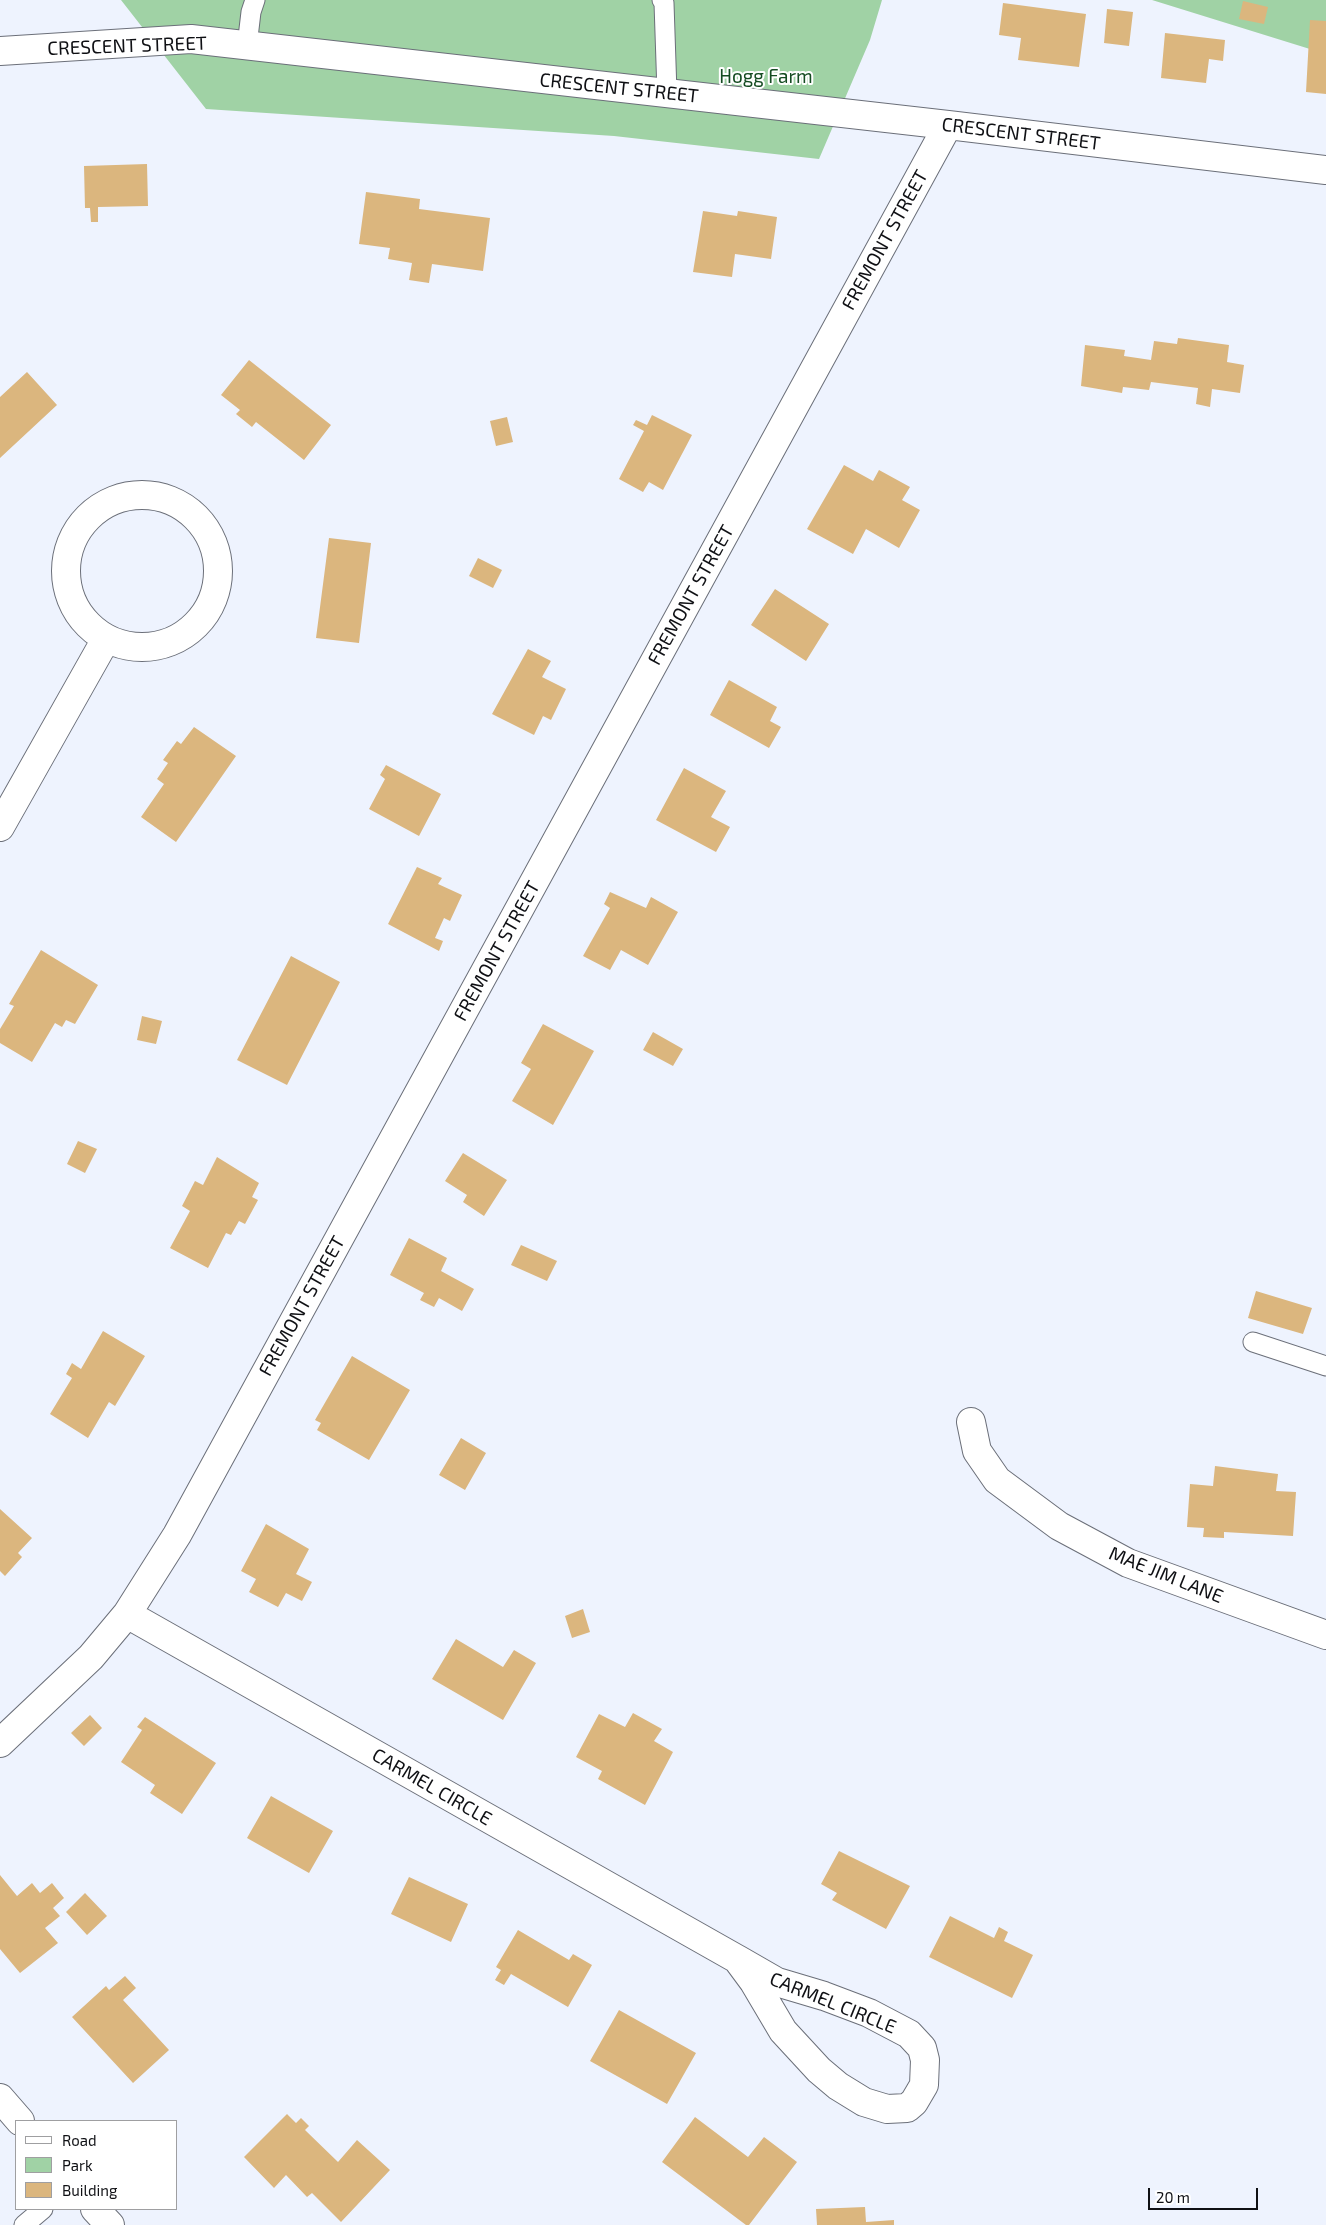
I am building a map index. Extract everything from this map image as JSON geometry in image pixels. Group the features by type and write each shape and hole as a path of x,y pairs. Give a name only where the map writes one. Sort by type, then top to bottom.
{"street":[{"name":"CRESCENT STREET","path":"0,51 191,40 948,125 1326,170"},
{"name":"FREMONT STREET","path":"0,1743 91,1657 127,1614 177,1535 948,125"},
{"path":"143,495 158,496 173,501 199,521 208,534 214,549 218,565 217,581 206,612 196,625 183,635 168,642 137,648 106,639 82,619 73,606 66,576 70,545 77,531 87,518 112,501 127,496 143,495"},
{"path":"0,827 106,639"},
{"name":"MAE JIM LANE","path":"971,1422 977,1451 997,1480 1059,1526 1128,1563 1326,1635"},
{"name":"CARMEL CIRCLE","path":"127,1614 737,1959 777,1982 824,1996 860,2010 909,2034 922,2048 925,2060 924,2085 914,2102 907,2108 887,2109 864,2102 838,2086 800,2052 783,2031 754,1982 737,1959"},
{"path":"0,2098 19,2120"},
{"path":"96,2210 110,2225"}],"lane":[{"path":"247,46 251,12 255,0"},
{"path":"662,0 664,4 667,93"},
{"path":"1253,1342 1326,1366"},
{"path":"24,2225 42,2210"}],"green space":[{"name":"Hogg Farm","path":"121,0 882,0 870,40 819,159 614,136 206,109"},
{"path":"1152,0 1326,0 1326,54"}],"building":[{"path":"1243,1 1268,7 1264,24 1239,19"},
{"path":"1003,3 1086,14 1079,67 1018,60 1021,38 999,35"},
{"path":"1107,9 1133,12 1129,46 1104,43"},
{"path":"1310,20 1326,21 1326,94 1306,92"},
{"path":"1165,33 1225,40 1223,61 1209,59 1206,83 1161,78"},
{"path":"147,164 148,206 98,207 98,222 91,222 90,208 85,208 84,166"},
{"path":"366,192 420,199 419,209 490,218 483,271 432,264 429,283 409,280 412,263 388,259 390,248 359,244"},
{"path":"703,211 737,216 738,211 777,217 771,259 735,254 732,277 693,272"},
{"path":"1178,338 1229,345 1227,362 1244,365 1240,393 1212,389 1210,407 1196,404 1198,388 1151,382 1149,390 1123,387 1122,393 1081,386 1085,345 1125,350 1124,356 1151,360 1154,341 1177,344"},
{"path":"249,360 331,425 304,460 256,422 252,427 236,414 240,410 221,395"},
{"path":"27,372 57,405 0,458 0,397"},
{"path":"652,415 692,435 663,490 649,482 643,492 619,479 644,431 633,425 636,420 647,425"},
{"path":"507,417 513,442 496,446 490,421"},
{"path":"844,465 873,481 879,470 910,487 902,500 920,510 899,548 866,529 853,554 807,529"},
{"path":"329,538 371,543 359,643 316,638"},
{"path":"478,558 502,570 493,588 469,576"},
{"path":"775,589 829,624 806,661 751,625"},
{"path":"528,649 551,661 542,677 566,689 551,720 543,716 534,735 492,714"},
{"path":"729,680 777,707 770,721 781,727 769,748 710,715"},
{"path":"194,727 236,756 176,842 141,817 164,784 157,779 168,763 163,760 177,741 181,744"},
{"path":"386,765 441,794 419,836 369,809 385,779 380,775"},
{"path":"684,768 726,791 711,817 730,827 716,852 656,820"},
{"path":"417,867 442,878 438,884 462,895 450,921 444,918 435,938 443,941 439,951 388,924"},
{"path":"610,892 646,908 651,897 678,912 648,965 621,950 610,970 583,956 610,908 604,904"},
{"path":"41,950 98,985 75,1024 66,1020 62,1027 55,1023 32,1062 0,1043 0,1029 14,1006 9,1004"},
{"path":"291,956 340,982 287,1085 237,1060"},
{"path":"142,1016 162,1021 156,1044 137,1040"},
{"path":"543,1024 594,1051 553,1125 512,1101 531,1069 521,1063"},
{"path":"653,1032 683,1049 673,1066 643,1050"},
{"path":"78,1141 97,1149 85,1173 67,1164"},
{"path":"463,1153 507,1180 484,1216 463,1202 467,1195 445,1181"},
{"path":"217,1157 259,1183 252,1197 258,1200 245,1224 239,1221 231,1235 226,1233 208,1268 170,1248 190,1211 182,1206 195,1181 203,1185"},
{"path":"409,1238 447,1258 441,1271 474,1289 462,1311 439,1298 434,1307 420,1300 424,1293 390,1275"},
{"path":"521,1245 557,1261 547,1281 511,1265"},
{"path":"1256,1291 1312,1308 1303,1334 1248,1318"},
{"path":"103,1331 145,1356 115,1406 109,1402 88,1438 50,1414 72,1378 66,1374 72,1363 81,1369"},
{"path":"352,1356 410,1390 369,1460 317,1430 321,1423 315,1420"},
{"path":"461,1438 486,1453 465,1490 439,1475"},
{"path":"1215,1466 1278,1474 1276,1491 1296,1492 1293,1536 1224,1532 1224,1538 1203,1537 1204,1528 1187,1527 1190,1484 1213,1486"},
{"path":"0,1509 32,1538 18,1553 22,1557 5,1576 0,1571"},
{"path":"266,1524 309,1549 296,1574 312,1582 302,1601 286,1593 278,1607 249,1592 256,1579 241,1571"},
{"path":"583,1609 590,1632 572,1638 565,1616"},
{"path":"456,1639 503,1667 514,1650 536,1663 503,1720 432,1679"},
{"path":"633,1713 662,1729 654,1741 673,1752 645,1805 598,1779 602,1771 576,1757 599,1714 625,1727"},
{"path":"90,1715 102,1728 84,1746 71,1733"},
{"path":"145,1717 216,1763 182,1814 150,1793 155,1785 121,1762 142,1730 137,1727"},
{"path":"271,1796 333,1831 309,1873 247,1838"},
{"path":"839,1851 910,1886 886,1929 832,1900 837,1893 821,1884"},
{"path":"0,1875 17,1896 32,1883 40,1893 52,1883 64,1898 53,1908 60,1916 45,1928 58,1943 20,1973 0,1949"},
{"path":"409,1877 468,1904 451,1942 391,1914"},
{"path":"85,1893 107,1916 87,1935 66,1912"},
{"path":"950,1916 994,1938 999,1927 1008,1932 1004,1941 1033,1955 1012,1998 929,1957"},
{"path":"518,1930 569,1960 573,1954 592,1965 568,2007 511,1974 504,1985 495,1980 501,1970 496,1967"},
{"path":"125,1976 136,1988 123,2000 169,2050 133,2083 72,2017 106,1986 109,1990"},
{"path":"619,2010 696,2053 667,2104 590,2061"},
{"path":"287,2114 296,2123 301,2118 309,2126 305,2130 338,2162 357,2140 390,2170 341,2222 312,2193 307,2197 286,2175 274,2188 244,2157"},
{"path":"695,2117 748,2157 764,2137 797,2162 749,2225 746,2225 662,2162"},
{"path":"865,2207 866,2222 894,2220 894,2225 817,2225 816,2209"}]}
